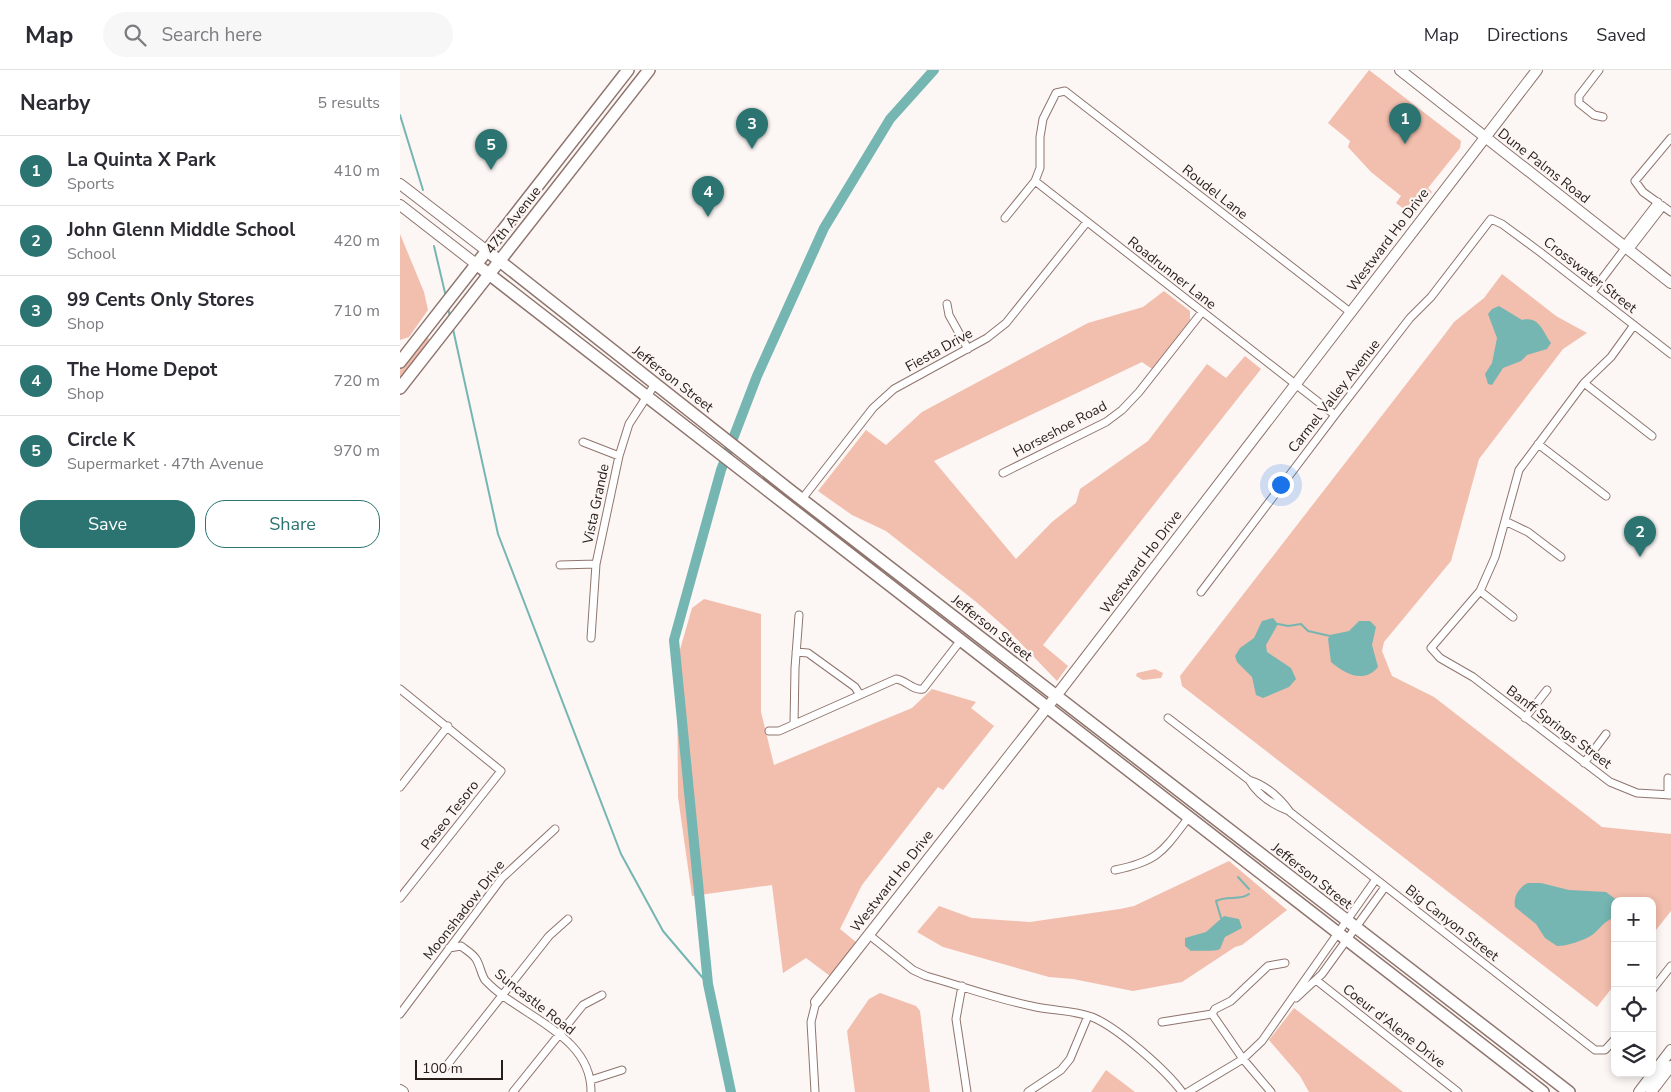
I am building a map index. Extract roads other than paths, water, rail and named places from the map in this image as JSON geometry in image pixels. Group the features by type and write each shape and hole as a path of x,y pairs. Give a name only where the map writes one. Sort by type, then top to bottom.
{"main road":[{"name":"47th Avenue","path":"400,362 628,70"},
{"name":"47th Avenue","path":"400,388 649,70"},
{"name":"Jefferson Street","path":"487,251 791,491 1569,1092"},
{"name":"Jefferson Street","path":"476,264 1543,1092"},
{"path":"568,335 578,332 600,349 623,359"},
{"path":"961,640 968,637 994,656 1018,667"},
{"path":"1189,817 1192,813 1196,814 1223,834 1258,852"}],"street":[{"name":"Dune Palms Road","path":"1400,70 1485,136 1494,146 1671,283"},
{"name":"Westward Ho Drive","path":"816,1002 1046,706 1056,696 1536,70"},
{"path":"1599,70 1579,96 1580,103 1585,110 1594,116 1603,117"},
{"name":"Roudel Lane","path":"1035,181 1040,168 1040,137 1043,118 1056,93 1065,91 1350,312"},
{"path":"1671,138 1637,178 1636,184 1671,212"},
{"path":"1005,218 1035,181"},
{"name":"Roadrunner Lane","path":"1035,181 1335,415"},
{"name":"Jefferson Street","path":"400,184 487,251"},
{"path":"1592,292 1660,204"},
{"name":"Jefferson Street","path":"400,205 476,264"},
{"name":"Crosswater Street","path":"1491,219 1502,224 1671,354"},
{"name":"Carmel Valley Avenue","path":"1201,592 1410,318 1431,297 1491,219"},
{"name":"Fiesta Drive","path":"802,499 873,408 894,389 968,349 1006,323 1087,222"},
{"path":"946,304 949,315 968,349"},
{"name":"Horseshoe Road","path":"1002,473 1106,422 1122,410 1140,392 1202,312"},
{"path":"1513,617 1480,591 1495,557 1519,470 1584,383 1610,357 1634,325"},
{"path":"1584,383 1652,436"},
{"name":"Vista Grande","path":"591,638 596,564 620,456 629,424 655,384"},
{"path":"583,442 620,456"},
{"path":"1538,444 1606,496"},
{"path":"1505,521 1528,532 1561,557"},
{"path":"560,565 596,564"},
{"name":"Banff Springs Street","path":"1480,591 1431,648 1440,658 1473,677 1610,782 1631,791 1670,795"},
{"path":"794,724 799,614"},
{"path":"769,731 775,732 896,679 918,690 923,689 961,640"},
{"path":"796,652 808,653 852,685 860,695"},
{"path":"400,689 448,726 400,787"},
{"path":"1525,718 1547,690"},
{"name":"Big Canyon Street","path":"1168,718 1249,780 1254,789 1277,807 1290,812 1595,1050 1605,1050 1611,1043"},
{"name":"Paseo Tesoro","path":"400,898 501,771 448,726"},
{"path":"1584,763 1606,734"},
{"path":"1668,778 1670,795"},
{"path":"1115,870 1139,865 1160,854 1189,817"},
{"name":"Moonshadow Drive","path":"400,1014 502,878 555,829"},
{"path":"1288,1005 1316,980 1376,879"},
{"path":"1188,1092 1243,1060 1262,1041 1343,936 1350,924 1385,886"},
{"path":"444,1069 549,936 568,919"},
{"path":"868,934 913,970 1034,1007 1074,1012 1088,1016 1107,1026 1147,1056 1170,1077 1182,1092"},
{"name":"Suncastle Road","path":"449,948 462,946 475,957 485,979 559,1034 584,1060 591,1080 591,1092"},
{"path":"1162,1022 1212,1014 1215,1009 1231,1001 1268,966 1285,963"},
{"path":"1654,987 1671,966"},
{"name":"Coeur d'Alene Drive","path":"1316,980 1458,1092"},
{"path":"962,986 956,1019 967,1092"},
{"path":"513,1092 582,1004 602,996"},
{"path":"815,1092 811,1022 816,1002"},
{"path":"1212,1014 1243,1060 1271,1092"},
{"path":"1028,1092 1061,1070 1070,1059 1088,1016"},
{"path":"1639,1092 1671,1050"},
{"path":"1651,1092 1671,1066"},
{"path":"591,1080 622,1070"}],"water":[{"path":"1499,306 1522,320 1528,319 1536,322 1540,325 1551,343 1547,349 1527,355 1521,361 1503,368 1492,385 1488,384 1485,374 1492,363 1497,338 1488,314 1492,309"},
{"path":"1273,618 1278,624 1266,645 1267,652 1291,668 1296,679 1289,687 1263,698 1256,695 1252,677 1237,662 1235,656 1240,648 1254,638 1262,621"},
{"path":"1359,621 1370,621 1376,627 1372,645 1378,667 1373,672 1361,676 1348,673 1331,662 1328,639 1330,635 1349,631"},
{"path":"1528,883 1541,883 1569,890 1606,892 1613,897 1611,897 1611,919 1595,933 1580,941 1557,946 1545,938 1536,924 1515,907 1517,893"},
{"path":"1224,916 1239,919 1242,928 1225,937 1220,949 1191,951 1185,946 1185,938 1206,932"}],"waterway":[{"path":"731,1092 708,984 674,640 721,470 757,376 824,228 890,119 934,70"},
{"path":"400,115 423,190"},
{"path":"434,246 446,297"},
{"path":"448,307 450,317"},
{"path":"453,329 498,534 621,854 663,931 708,984"},
{"path":"1278,624 1288,626 1301,624 1308,631 1330,636"},
{"path":"1238,877 1249,889"},
{"path":"1221,918 1216,901 1249,894"}],"place":[{"name":"La Quinta X Park","path":"1405,144"},
{"name":"99 Cents Only Stores","path":"752,149"},
{"name":"Circle K","path":"491,170"},
{"name":"The Home Depot","path":"708,217"},
{"name":"John Glenn Middle School","path":"1640,557"}]}
